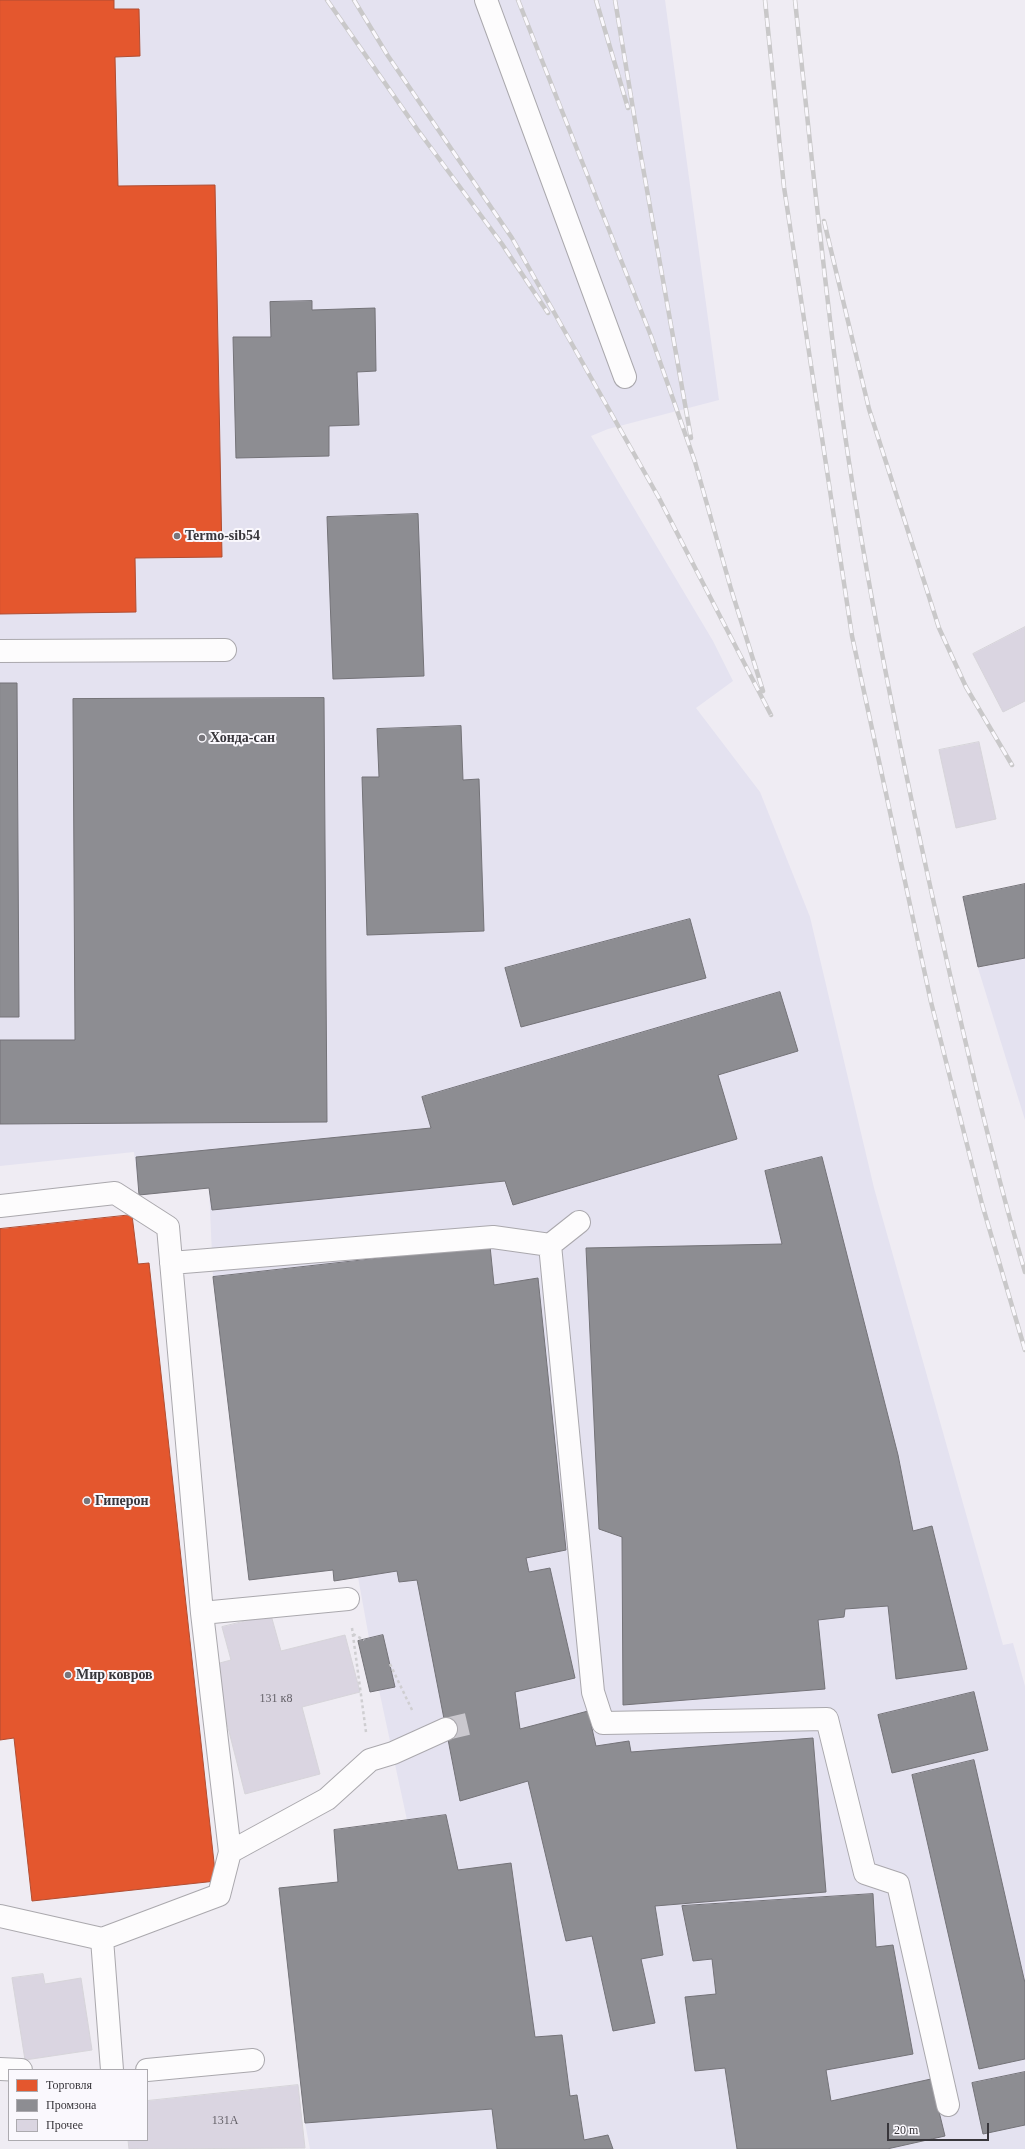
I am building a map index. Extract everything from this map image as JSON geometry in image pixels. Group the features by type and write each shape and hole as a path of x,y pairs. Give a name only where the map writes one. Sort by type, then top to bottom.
{"lane":[{"path":"486,0 625,377"},
{"path":"0,651 225,650"},
{"path":"0,1206 115,1193 168,1226 202,1613 230,1852 219,1895 102,1939 0,1916"},
{"path":"171,1263 493,1237 550,1245 579,1222"},
{"path":"550,1245 593,1692 603,1722 827,1719 865,1873 898,1884 948,2105"},
{"path":"202,1613 348,1599"},
{"path":"230,1852 327,1800 370,1760 393,1753 446,1729"},
{"path":"102,1939 112,2069"},
{"path":"148,2070 252,2060"}],"path":[{"path":"348,1599 370,1760"},
{"path":"352,1634 364,1640"},
{"path":"390,1664 426,1738"}],"shaded area":[{"path":"0,0 665,0 719,400 608,429 591,436 713,641 733,681 696,708 760,792 810,917 874,1188 1003,1645 1013,1643 1025,1686 1025,2149 310,2149 305,2123 279,1888 337,1882 334,1830 407,1820 379,1690 370,1692 358,1641 369,1638 358,1577 334,1581 333,1570 249,1580 213,1277 209,1188 139,1195 134,1152 0,1166"},
{"path":"1025,958 1025,1120 978,968"}],"building: Торговля":[{"path":"0,0 114,0 114,9 139,9 140,56 115,57 118,186 215,185 222,557 135,558 136,612 0,614"},
{"name":"Гиперон","path":"132,1215 138,1264 149,1263 216,1881 32,1901 14,1738 0,1740 0,1229"}],"building: Промзона":[{"path":"312,301 312,310 375,308 376,371 357,372 359,425 329,426 329,456 236,458 233,337 271,337 270,302"},
{"path":"418,514 424,676 333,679 327,517"},
{"path":"0,683 17,683 19,1017 0,1017"},
{"path":"324,698 327,1122 0,1124 0,1040 75,1040 73,699"},
{"path":"461,726 463,780 479,779 484,931 367,935 362,777 379,777 377,729"},
{"path":"1025,884 1025,958 978,967 963,897"},
{"path":"690,919 706,978 521,1027 505,968"},
{"path":"780,992 798,1051 718,1075 737,1139 513,1205 505,1181 212,1210 209,1188 139,1195 136,1157 431,1128 422,1097"},
{"path":"822,1157 898,1455 913,1531 932,1526 967,1669 896,1679 888,1606 845,1609 844,1617 818,1620 825,1689 623,1705 622,1537 599,1529 586,1248 782,1244 765,1171"},
{"path":"490,1246 494,1285 538,1278 566,1550 526,1558 529,1572 550,1568 575,1678 515,1692 520,1729 588,1711 596,1746 629,1741 631,1752 813,1738 826,1892 655,1906 663,1955 641,1959 655,2023 613,2031 592,1936 566,1941 528,1781 460,1801 417,1580 399,1582 397,1571 334,1581 333,1570 249,1580 213,1277"},
{"path":"383,1635 395,1687 370,1692 358,1641"},
{"path":"974,1692 988,1750 892,1773 878,1715"},
{"path":"974,1760 1025,1983 1025,2059 979,2069 912,1775"},
{"path":"446,1815 458,1870 511,1863 535,2037 562,2035 570,2096 577,2095 584,2140 608,2135 613,2149 497,2149 492,2109 305,2123 279,1888 338,1882 334,1830"},
{"path":"873,1894 876,1947 893,1945 913,2054 826,2070 831,2101 931,2079 945,2136 887,2149 737,2149 725,2068 695,2071 685,1997 716,1994 712,1959 693,1961 682,1906"},
{"path":"1025,2072 1025,2125 983,2134 972,2083"}],"building: Прочее":[{"path":"1025,627 1025,701 1003,712 973,654"},
{"path":"979,742 996,819 956,828 939,750"},
{"path":"271,1615 281,1651 345,1635 360,1692 302,1707 320,1774 245,1794 212,1665 231,1660 222,1627"},
{"path":"43,1974 45,1984 81,1978 92,2050 25,2060 12,1978"},
{"path":"298,2085 305,2148 129,2149 128,2141 148,2141 148,2101"}],"tunnel":[{"path":"446,1729 472,1723"}],"railway":[{"path":"327,0 417,129 502,244 548,313"},
{"path":"354,0 388,56 512,238 659,498 771,715"},
{"path":"518,0 651,336 695,462 731,589 763,691"},
{"path":"596,0 628,108"},
{"path":"615,0 691,438"},
{"path":"765,0 784,187 852,636 931,1002 982,1204 1025,1350"},
{"path":"795,0 816,204 834,356 850,469 882,654 954,993 987,1133 1025,1272"},
{"path":"824,221 869,409 939,628 966,687 1012,765"}],"place":[{"name":"Termo-sib54","path":"177,536"},
{"name":"Хонда-сан","path":"202,738"},
{"name":"Гиперон","path":"87,1501"},
{"name":"Мир ковров","path":"68,1675"}]}
